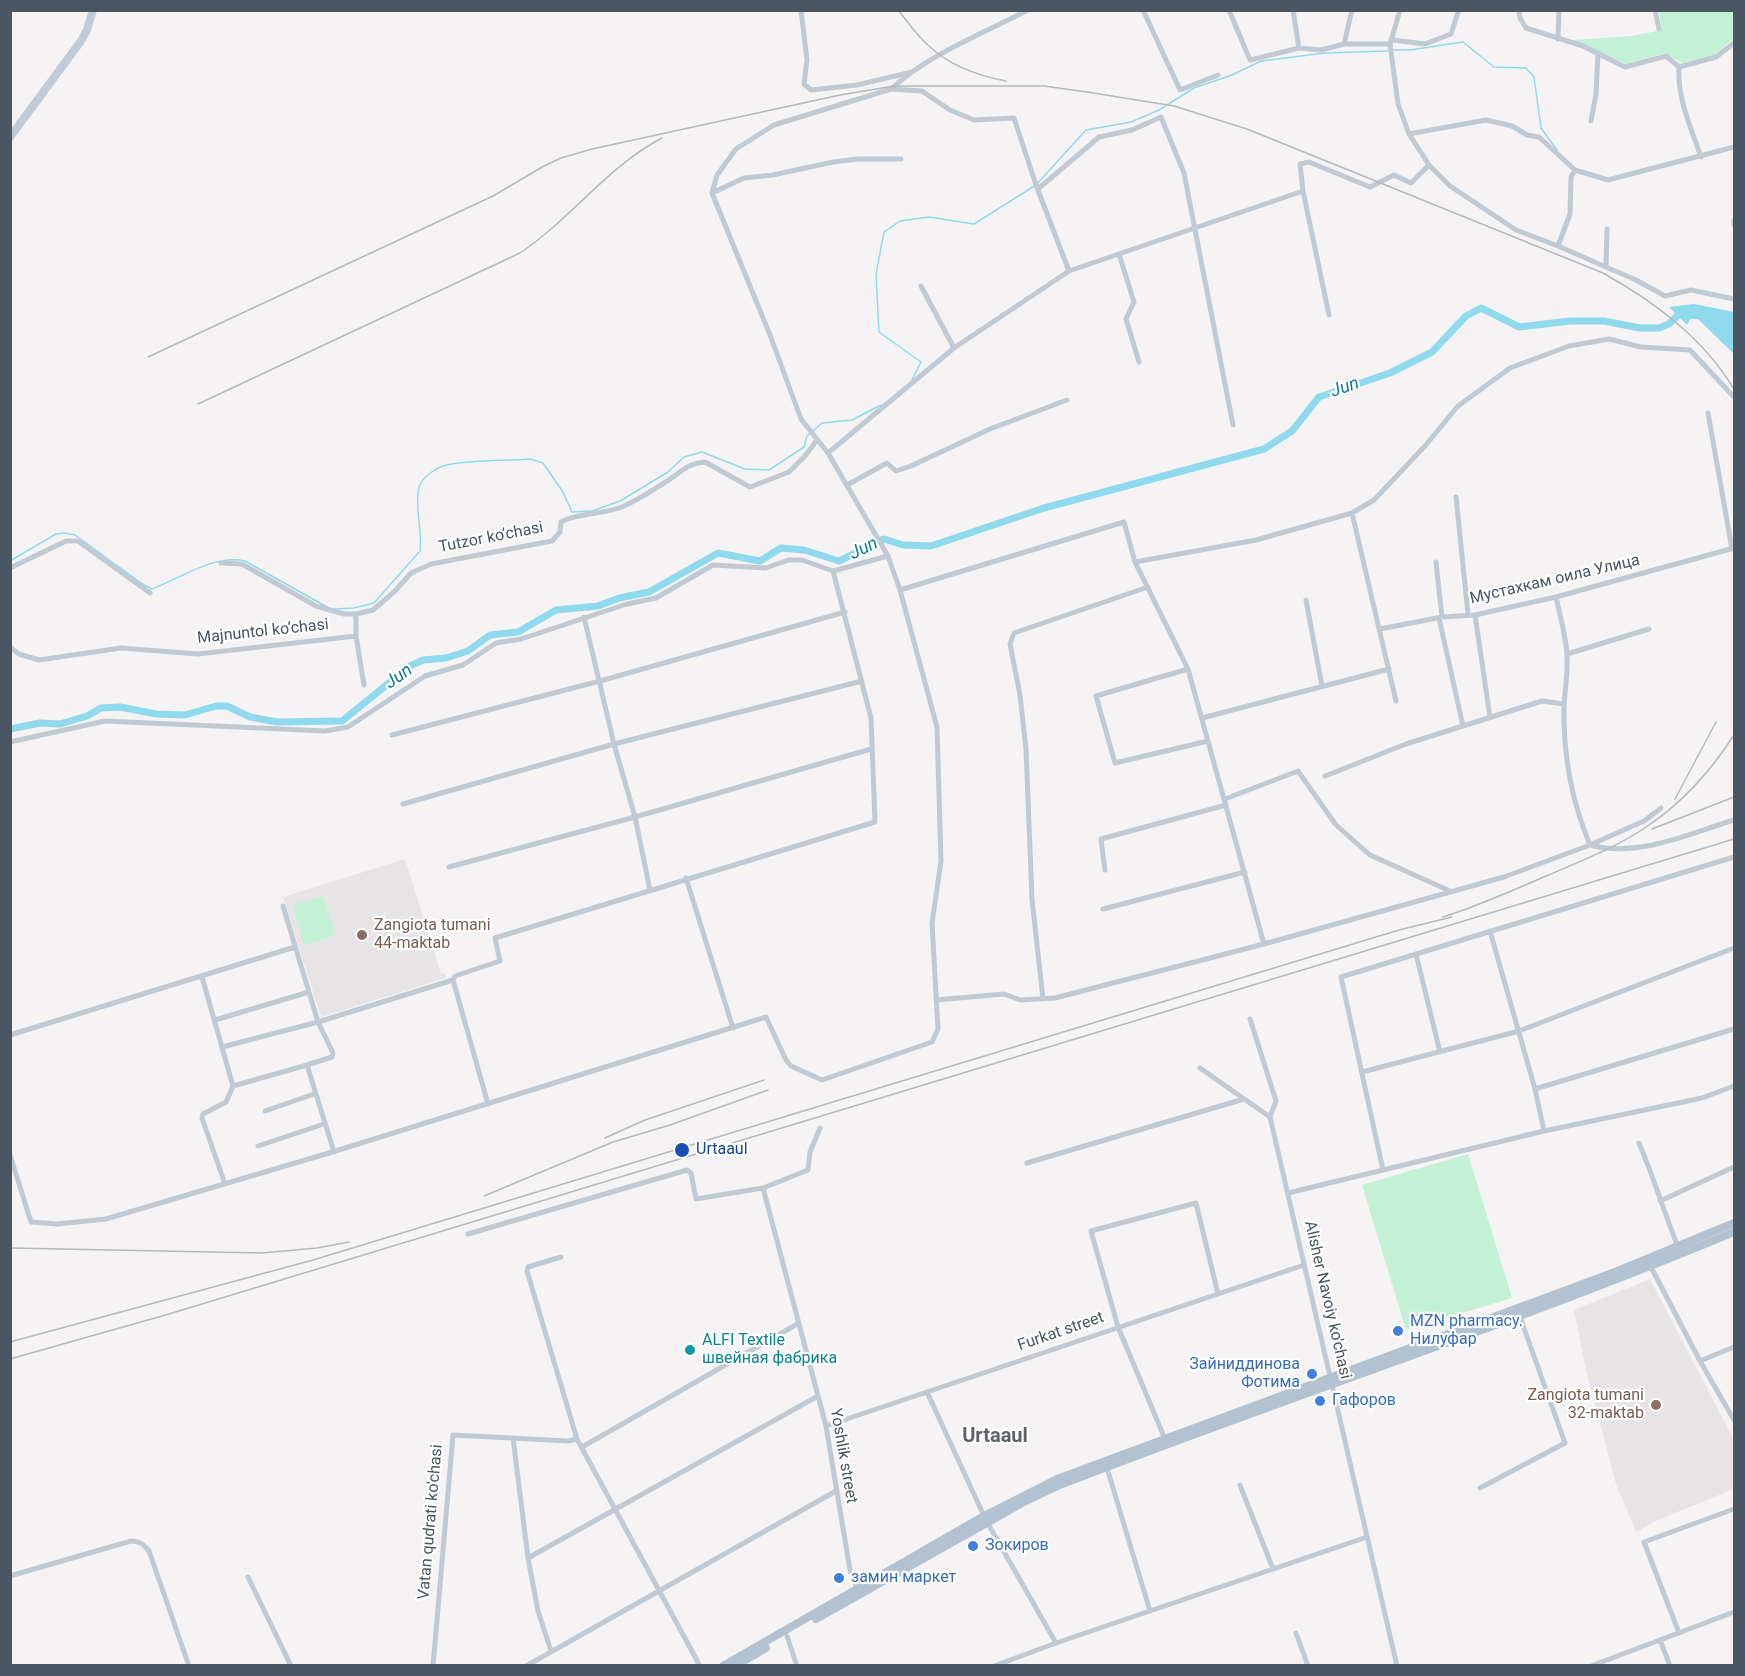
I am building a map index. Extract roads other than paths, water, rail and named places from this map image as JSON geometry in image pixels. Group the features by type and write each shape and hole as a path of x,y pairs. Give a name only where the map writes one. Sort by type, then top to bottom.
{"main road":[{"path":"10,137 81,41 93,10"},
{"path":"986,1519 1107,1467 1678,1247 1734,1223"},
{"path":"723,1665 858,1592 1057,1479 1520,1317 1651,1267 1734,1232"},
{"path":"735,1665 858,1592"}],"street":[{"path":"801,10 807,60 804,84 811,90 857,85 912,72"},
{"path":"891,89 912,72 940,55 1028,10"},
{"path":"1143,10 1180,90 1218,75"},
{"path":"1229,10 1251,60 1299,48 1321,50 1344,44 1391,42 1425,44 1451,34 1458,12"},
{"path":"1293,10 1299,48"},
{"path":"1344,44 1352,10"},
{"path":"1400,10 1391,42 1398,104 1409,134 1429,165 1450,186 1516,231 1558,246 1636,280 1665,296 1691,290 1734,299"},
{"path":"1519,10 1520,18 1526,28 1598,53 1625,67 1666,56 1679,67"},
{"path":"1558,39 1559,10"},
{"path":"1655,10 1659,29"},
{"path":"1679,67 1716,57 1734,43"},
{"path":"1592,121 1598,53"},
{"path":"1679,67 1678,82 1701,157"},
{"path":"10,1155 31,1222 57,1224 106,1219 334,1152 766,1017 791,1066 822,1080 932,1042 938,1029 932,923 941,861 937,727 900,590 888,556 828,453 801,419 770,335 712,193 717,175 736,149 774,125 891,89 922,91 950,110 974,120 1014,118 1069,271"},
{"path":"1038,189 1099,137 1132,129 1161,117 1184,173 1233,425"},
{"path":"1409,134 1486,120 1512,126 1527,135 1539,137 1575,170 1608,180 1734,147"},
{"path":"712,193 744,178 773,175 833,162 858,159 901,159"},
{"path":"1329,315 1303,191 1300,164 1309,162 1370,187 1394,175 1411,183 1429,165"},
{"path":"1558,246 1570,214 1571,177 1575,170"},
{"path":"828,453 954,348 1069,271 1303,191"},
{"path":"1606,267 1607,229"},
{"path":"1119,254 1134,302 1126,319 1139,362"},
{"path":"921,286 954,348"},
{"path":"1135,562 1257,540 1352,513 1374,500 1425,446 1458,406 1509,368 1569,346 1609,339 1641,347 1690,350 1734,397"},
{"path":"847,485 887,463 896,471 911,466 990,429 1067,400"},
{"path":"1708,413 1733,549"},
{"name":"Tutzor ko‘chasi","path":"356,614 373,610 411,573 431,564 552,541 560,532 561,522 567,518 589,516 620,508 665,482 686,466 705,462 750,487 789,472 817,440"},
{"path":"1456,497 1471,615 1490,717"},
{"path":"1352,513 1396,701"},
{"path":"900,590 1124,522 1135,562 1188,669 1264,944"},
{"path":"10,568 66,541 78,542 150,593"},
{"name":"Мустахкам оила Улица","path":"1380,629 1471,615 1556,597 1733,549"},
{"path":"10,742 105,721 325,731 348,728 425,676 462,665 496,644 521,639 627,604 656,598 713,565 766,568 788,560 802,560 833,571 888,556"},
{"path":"1436,562 1440,618 1463,726"},
{"path":"221,563 242,564 316,606 344,614 356,614 356,636 364,685"},
{"path":"222,1047 318,1022 453,980 456,976 500,961 495,938 875,822 871,718 833,571"},
{"path":"1044,999 1032,899 1026,749 1020,696 1010,644 1014,633 1148,587"},
{"path":"1556,597 1567,654 1564,705 1565,753 1582,827 1590,845"},
{"path":"1306,600 1322,686"},
{"path":"392,735 600,681 844,612"},
{"path":"584,617 614,744 635,817 650,890"},
{"path":"1567,654 1649,629"},
{"name":"Majnuntol ko‘chasi","path":"10,647 19,654 39,660 121,648 198,654 356,636"},
{"path":"1188,669 1096,696 1114,763 1208,741"},
{"path":"1202,718 1389,669"},
{"path":"403,804 614,744 862,681"},
{"path":"1325,776 1406,744 1542,701 1564,705"},
{"path":"450,867 871,749"},
{"path":"1105,870 1101,839 1225,802 1298,771 1336,825 1370,855 1451,892"},
{"path":"936,1000 1004,994 1020,1000 1055,998 1264,944 1504,877 1590,845 1644,821 1661,808"},
{"path":"1590,845 1610,850 1651,846 1734,820"},
{"path":"1383,1170 1341,977 1734,857"},
{"path":"1103,909 1245,872"},
{"path":"686,879 733,1028"},
{"path":"233,1086 333,1056 318,1022 283,906"},
{"path":"1490,931 1535,1089 1544,1131"},
{"path":"10,1035 295,948"},
{"path":"1362,1072 1519,1031 1734,948"},
{"path":"1416,954 1440,1052"},
{"path":"202,977 233,1086 226,1102 203,1114 202,1118 225,1185"},
{"path":"453,980 488,1104"},
{"path":"215,1020 309,992"},
{"name":"Alisher Navoiy ko'chasi","path":"1250,1020 1276,1101 1270,1117 1397,1665"},
{"path":"1535,1089 1734,1029"},
{"path":"307,1065 314,1094 334,1152"},
{"path":"1200,1068 1270,1117"},
{"path":"1288,1193 1544,1131 1702,1098 1734,1086"},
{"path":"265,1111 314,1094"},
{"path":"1027,1163 1244,1099"},
{"path":"258,1146 324,1124"},
{"path":"468,1234 687,1170 691,1173 696,1199 763,1188 808,1170 810,1152 820,1128"},
{"path":"1639,1143 1659,1190 1660,1201 1678,1247"},
{"path":"1660,1201 1734,1167"},
{"name":"Yoshlik street","path":"763,1188 826,1426 850,1570 858,1592"},
{"path":"1165,1440 1118,1327 1091,1231 1196,1203 1218,1294"},
{"path":"561,1257 528,1267 527,1271 577,1439 700,1665"},
{"name":"Furkat street","path":"826,1426 1304,1265"},
{"path":"1651,1267 1734,1420"},
{"path":"1480,1488 1565,1443 1520,1317"},
{"path":"582,1447 799,1323"},
{"path":"1701,1361 1734,1347"},
{"path":"927,1392 986,1519 1056,1643"},
{"path":"528,1558 818,1396"},
{"name":"Vatan qudrati ko'chasi","path":"433,1665 452,1436 454,1434 568,1441 577,1439"},
{"path":"513,1438 528,1558 538,1611 550,1651"},
{"path":"1107,1467 1150,1611"},
{"path":"1240,1485 1273,1569"},
{"path":"525,1665 836,1491"},
{"path":"1679,1633 1644,1542 1734,1509"},
{"path":"994,1665 1367,1537"},
{"path":"10,1576 130,1541 137,1541 143,1544 148,1551 189,1665"},
{"path":"248,1576 291,1665"},
{"path":"1591,1665 1610,1662 1734,1612"},
{"path":"1296,1633 1308,1665"},
{"path":"787,1636 797,1665"},
{"path":"1660,1640 1670,1665"}],"water":[{"path":"1694,304 1734,312 1734,354 1698,319 1690,319 1687,325 1669,307"}],"waterway":[{"path":"1393,50 1410,50 1463,42 1494,67 1526,68 1534,77 1541,128 1557,150"},
{"path":"912,380 921,362 879,332 876,274 884,232 900,221 929,217 974,224 1036,185 1086,130 1131,122 1159,110 1194,88 1232,75 1261,61 1325,53 1388,51"},
{"name":"Jun","path":"10,729 40,723 60,724 87,716 101,708 120,707 156,714 185,715 216,706 227,706 250,717 277,722 342,721 410,666 423,660 446,658 468,651 490,635 518,632 556,610 598,606 619,598 649,592 718,553 760,561 781,548 804,550 839,561 884,539 903,545 931,546 1044,508 1264,449 1292,431 1319,397 1390,373 1432,352 1466,316 1481,308 1519,327 1570,321 1604,321 1640,328 1659,328 1669,324 1680,313 1685,312"},
{"path":"334,609 354,608 374,603 420,551 417,503 419,487 427,476 443,466 467,462 530,459 543,463 563,492 572,512 592,511 620,501 668,472 684,457 702,452 745,469 769,470 804,447 807,436 822,423 852,420 881,405"},
{"path":"10,561 56,534 64,533 75,535 152,589 210,564 221,561 245,561 327,607"}],"railway":[{"path":"898,10 925,42 946,59 975,73 1006,81"},
{"path":"148,357 493,196 561,158 592,149 840,95 894,86 1044,86 1174,106 1247,129 1603,273 1641,296 1693,338 1708,353 1734,389"},
{"path":"198,404 520,253 556,225 624,163 662,138"},
{"path":"1675,799 1716,722"},
{"path":"1443,917 1495,898 1586,859 1637,833 1662,816 1685,795 1716,760 1734,735"},
{"path":"1652,829 1734,797"},
{"path":"10,1359 169,1314 1734,839"},
{"path":"10,1342 313,1260 1399,930 1452,917"},
{"path":"605,1138 645,1120 764,1080"},
{"path":"484,1196 613,1142 670,1125 768,1090"},
{"path":"10,1248 262,1253 317,1248 349,1242"}],"place":[{"name":"Zangiota tumani 44-maktab","path":"362,935"},
{"name":"Urtaaul","path":"682,1150"},
{"name":"MZN pharmacy. Нилуфар","path":"1398,1331"},
{"name":"ALFI Textile швейная фабрика","path":"690,1350"},
{"name":"Зайниддинова Фотима","path":"1312,1374"},
{"name":"Гафоров","path":"1320,1401"},
{"name":"Zangiota tumani 32-maktab","path":"1656,1405"},
{"name":"Зокиров","path":"973,1546"},
{"name":"замин маркет","path":"839,1578"}],"district":[{"name":"Urtaaul","path":"995,1437"}]}
